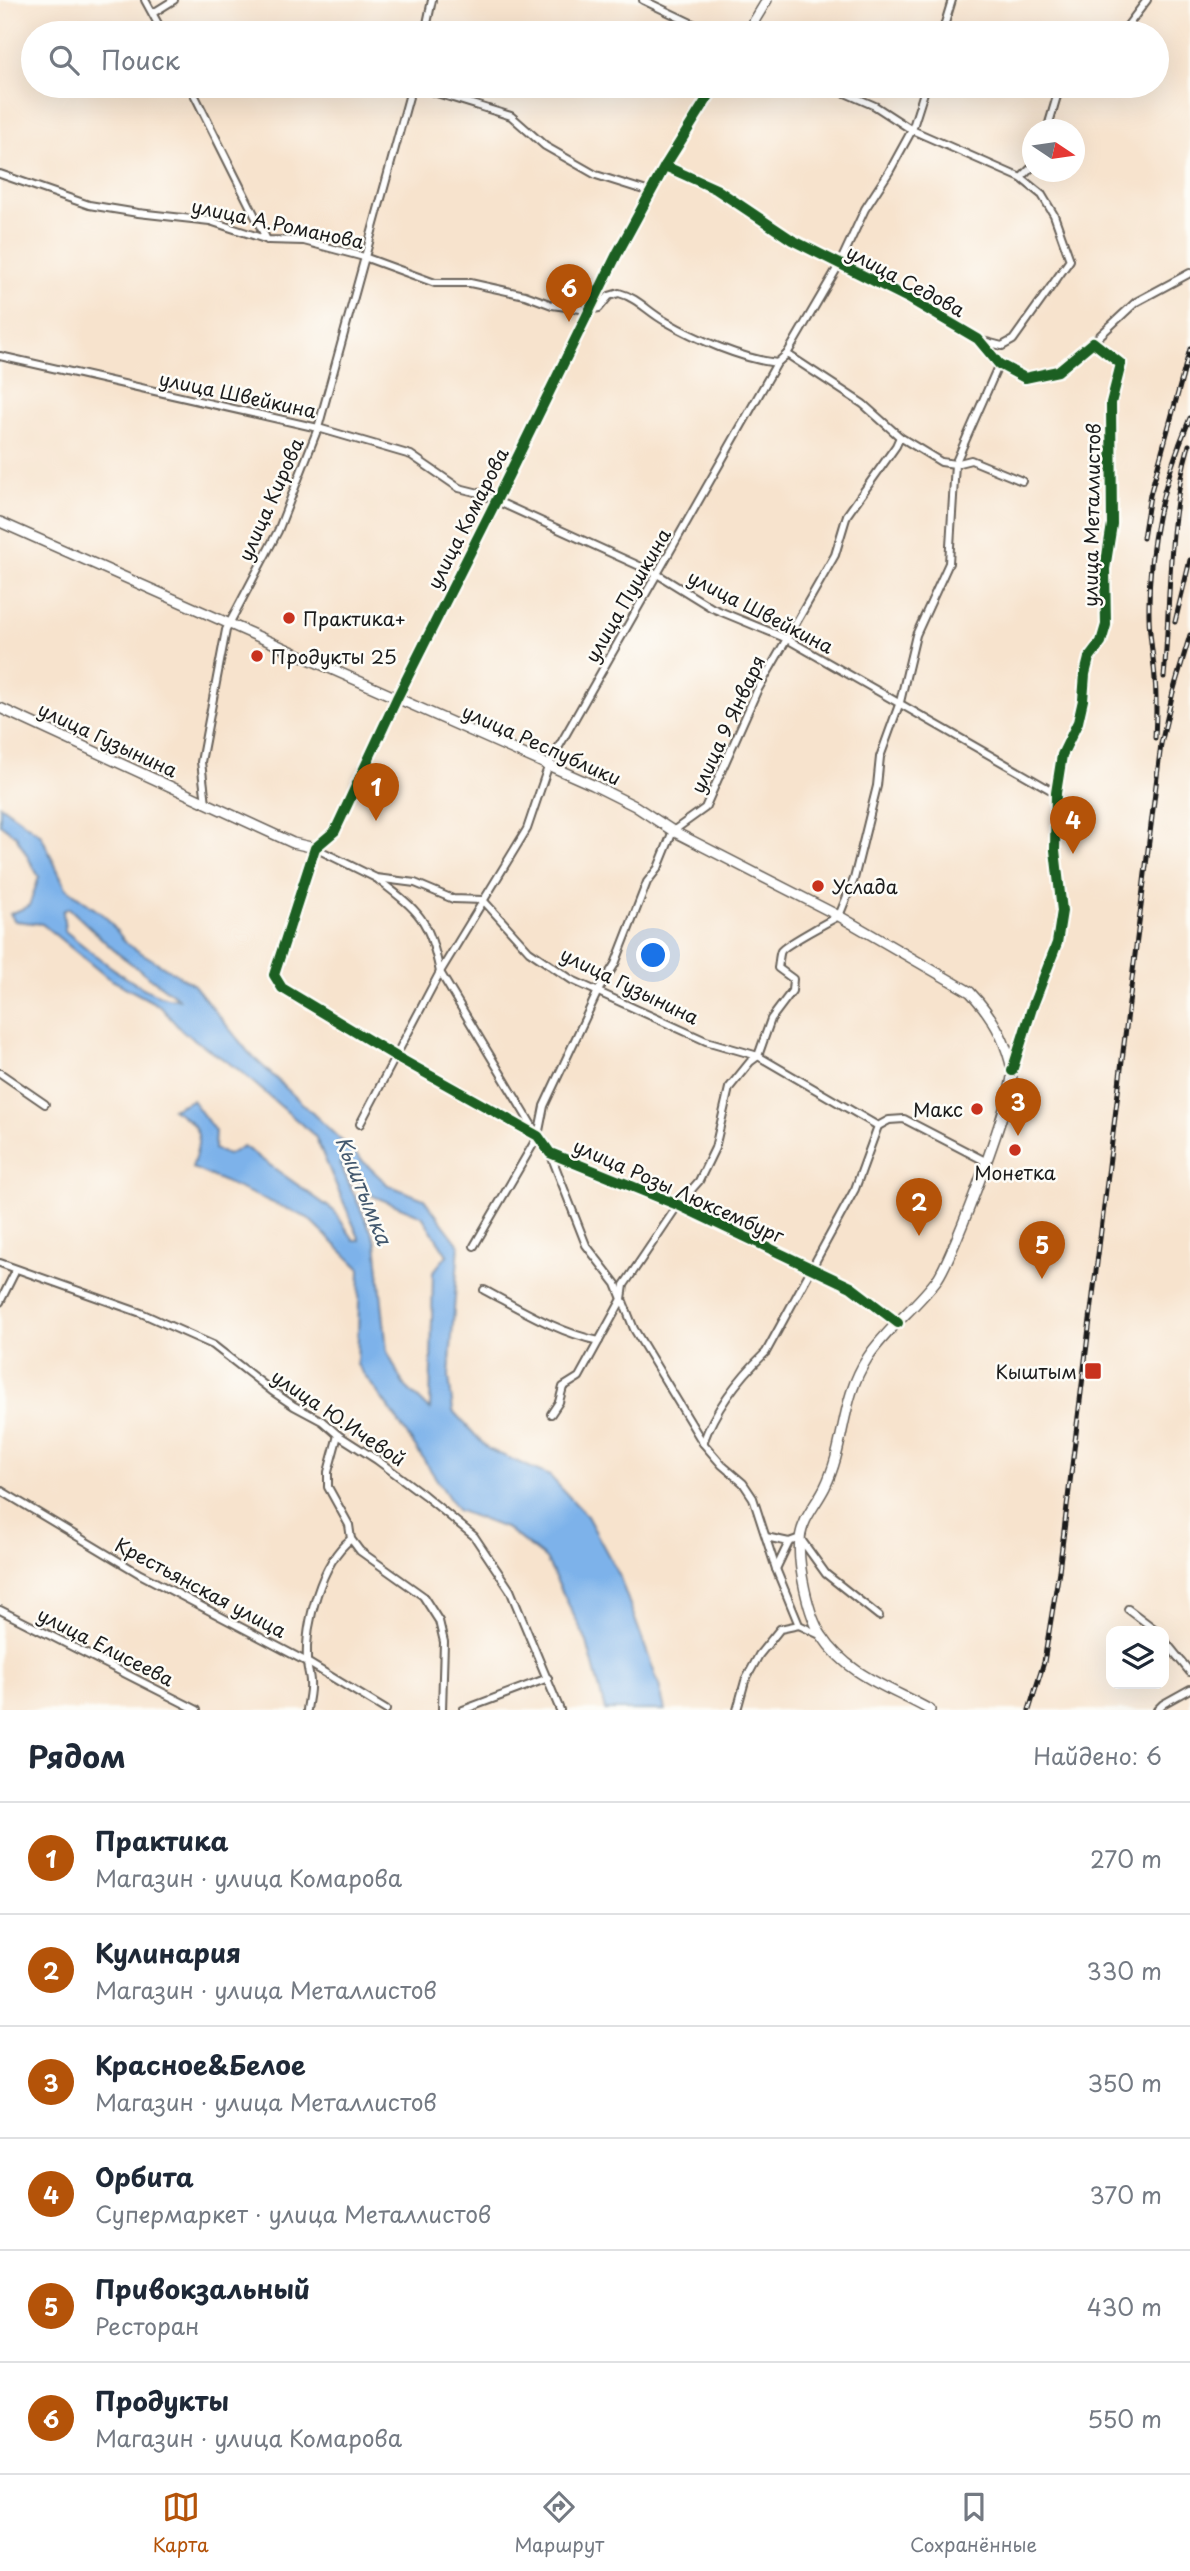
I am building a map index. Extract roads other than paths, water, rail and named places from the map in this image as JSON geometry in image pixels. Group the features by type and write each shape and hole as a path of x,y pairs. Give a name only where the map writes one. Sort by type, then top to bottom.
{"main road":[{"path":"754,21 767,0"},
{"name":"улица Комарова","path":"316,848 335,831 397,698 588,310 650,192 708,98"},
{"name":"улица Республики","path":"0,522 549,764 635,806 673,831 839,916 970,992 985,1007 997,1025 1012,1071"},
{"name":"улица Гузынина","path":"0,708 293,843 316,848"},
{"name":"улица Металлистов","path":"821,1636 803,1577 800,1557 800,1538 804,1522 830,1474 852,1388 869,1356 923,1297 946,1264 1007,1101 1012,1071"},
{"path":"821,1636 841,1659 858,1673 930,1710"}],"street":[{"path":"145,0 157,21"},
{"path":"153,13 174,0"},
{"path":"428,21 432,0"},
{"path":"643,0 687,21"},
{"path":"946,21 952,0"},
{"path":"1131,21 1146,0"},
{"path":"196,98 268,240"},
{"name":"улица Кирова","path":"206,803 201,762 229,623 278,531 318,428 410,98"},
{"path":"452,98 511,116 545,146 596,175 650,192"},
{"path":"857,98 875,106 912,130 1021,178 1042,195 1054,215 1070,260 1013,340 1002,346 978,339"},
{"name":"улица Пушкина","path":"360,1124 440,972 527,829 549,764 777,363 787,355 839,265 865,209 912,130 922,98"},
{"path":"1050,119 1056,98"},
{"name":"улица Седова","path":"665,166 716,189 792,240 908,298 978,339 999,364 1025,378 1058,371 1136,302 1190,273"},
{"name":"улица А.Романова","path":"0,174 89,205 210,222 268,240 304,241 364,257 435,283 470,283 525,295 552,305 588,310"},
{"path":"588,310 599,308 610,296 619,293 628,295 664,321 712,343 765,362 777,363"},
{"name":"улица Металлистов","path":"1012,1071 1057,943 1062,911 1055,850 1056,793 1062,755 1078,722 1089,658 1101,642 1107,625 1105,569 1112,524 1111,403 1121,364 1093,342"},
{"path":"787,355 863,404 900,437 941,462 954,464 971,460 1022,481"},
{"name":"улица Швейкина","path":"0,356 318,428 411,455 459,488 479,493 657,574 712,608 785,638 1056,793"},
{"path":"551,1414 559,1402 563,1387 579,1377 622,1299 624,1284 678,1205 699,1181 715,1148 729,1088 758,1056 771,1019 792,991 793,979 778,968 781,952 793,941 839,916 854,879 877,786 880,757 900,702 916,635 949,563 954,464 999,364"},
{"name":"улица 9 Января","path":"673,831 705,808 757,691 835,555 848,515 900,437"},
{"path":"474,1246 538,1136 544,1106 598,991 615,964 647,882 658,868 673,831"},
{"name":"улица Гузынина","path":"316,848 376,878 415,883 453,900 483,900 529,951 572,980 706,1041 758,1056 878,1126"},
{"name":"улица Комарова","path":"274,975 316,848"},
{"path":"376,878 413,906 424,922 434,944 440,972 538,1136"},
{"name":"улица Розы Люксембург","path":"274,975 282,988 397,1058 538,1136 550,1153 678,1205 851,1287 898,1323"},
{"path":"0,1073 46,1104"},
{"path":"703,1443 720,1406 745,1373 766,1352 855,1189 878,1126 889,1120 904,1119 985,1161"},
{"path":"550,1153 586,1245 616,1284 634,1329 703,1443 722,1465 743,1483 752,1498 776,1569 799,1625"},
{"name":"улица Ю.Ичевой","path":"0,1263 141,1313 213,1345 272,1391 322,1421 338,1435 387,1467 474,1536 510,1590 559,1710"},
{"path":"0,1302 16,1270"},
{"path":"484,1290 539,1319 587,1339 599,1341"},
{"path":"338,1435 328,1472 328,1488 349,1524 351,1539 360,1551 423,1596 439,1621 444,1642 442,1710"},
{"name":"Крестьянская улица","path":"0,1490 140,1574 307,1662 385,1709"},
{"path":"766,1537 789,1542 800,1538 826,1574 879,1616"},
{"path":"307,1710 310,1684 307,1662 308,1635 326,1570 342,1545 351,1539"},
{"path":"776,1569 789,1542"},
{"path":"1128,1608 1151,1626"},
{"name":"улица Елисеева","path":"0,1610 197,1710"},
{"path":"737,1710 745,1681 759,1654 780,1629 799,1625 821,1636"},
{"path":"1169,1646 1190,1672"},
{"path":"463,1710 548,1678"},
{"path":"1157,1710 1163,1703 1190,1689"}],"water":[{"path":"0,805 41,835 66,888 106,917 127,944 194,985 249,1053 388,1185 424,1199 459,1245 449,1376 453,1411 488,1449 550,1476 587,1516 619,1575 659,1685 665,1710 605,1710 587,1642 546,1559 507,1529 457,1510 357,1365 360,1269 308,1218 192,1168 198,1139 195,1127 172,1109 192,1100 215,1131 214,1149 228,1155 243,1146 334,1211 354,1240 360,1240 315,1136 239,1070 182,1031 160,1006 108,978 42,924 15,921 10,914 29,906 39,877 16,836 0,824","holes":["69,908 117,953 179,999 151,992 136,984 65,931 63,911","339,1162 373,1196 422,1216 447,1255 433,1272 430,1410 403,1384 387,1351 376,1242"]}],"railway":[{"path":"1143,538 1150,495 1190,349"},
{"path":"1155,738 1156,694 1149,615 1151,563 1164,490 1190,418"},
{"path":"1164,677 1173,531 1189,445"},
{"path":"1175,622 1190,560"},
{"path":"1029,1710 1044,1662 1059,1571 1161,744 1190,635"}],"place":[{"name":"Продукты","path":"569,322"},
{"name":"Практика+","path":"289,618"},
{"name":"Продукты 25","path":"257,656"},
{"name":"Практика","path":"376,821"},
{"name":"Орбита","path":"1073,854"},
{"name":"Услада","path":"818,886"},
{"name":"Макс","path":"977,1109"},
{"name":"Красное&Белое","path":"1018,1136"},
{"name":"Монетка","path":"1015,1150"},
{"name":"Кулинария","path":"919,1236"},
{"name":"Привокзальный","path":"1042,1279"},
{"name":"Кыштым","path":"1093,1371"}],"water label":[{"name":"Кыштымка","path":"365,1190"}]}
